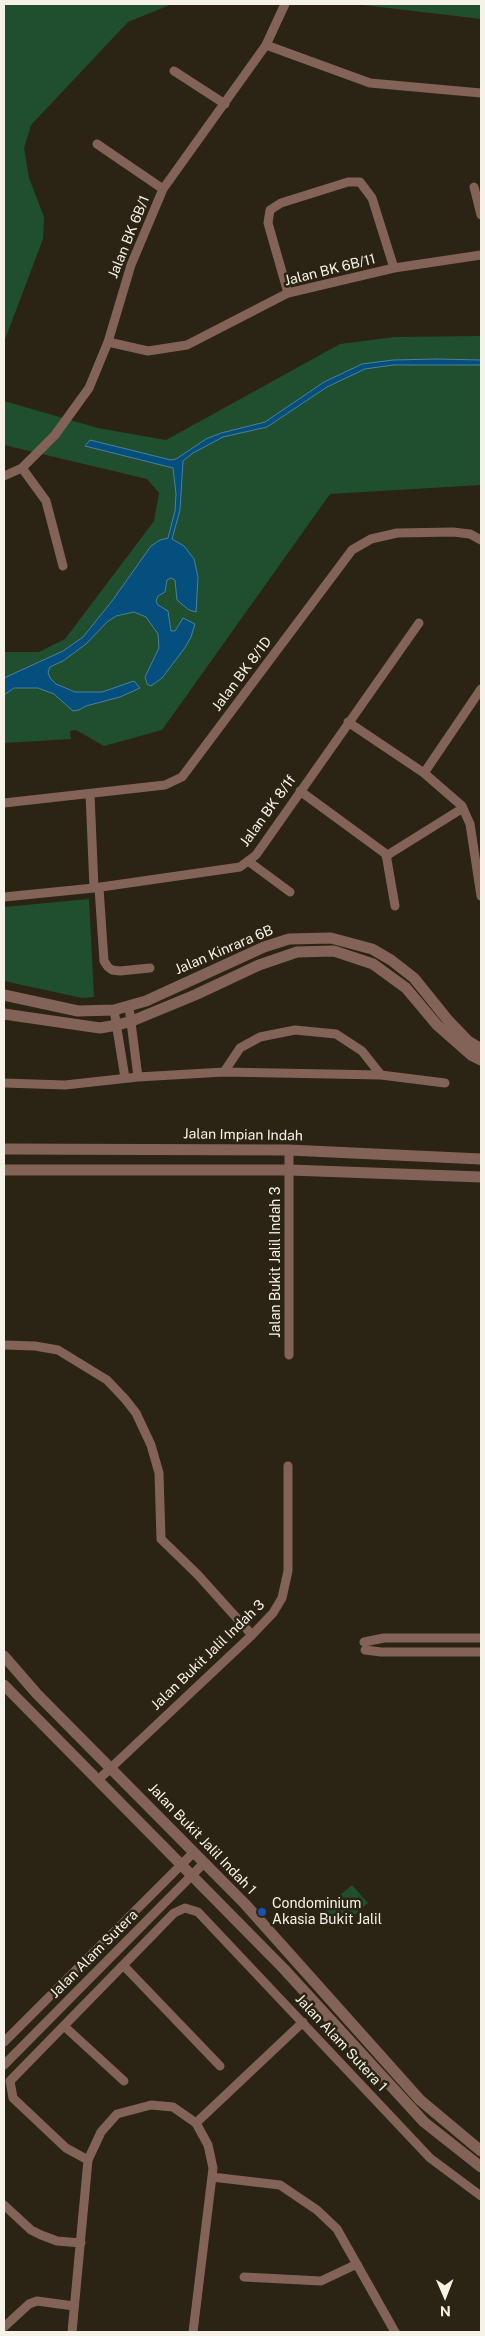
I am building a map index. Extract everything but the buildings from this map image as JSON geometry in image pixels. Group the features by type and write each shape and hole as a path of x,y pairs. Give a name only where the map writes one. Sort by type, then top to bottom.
{"street":[{"name":"Jalan BK 6B/1","path":"4,476 22,468 55,435 89,388 108,342 131,265 163,189 266,44 285,4"},
{"path":"266,44 370,83 481,93"},
{"path":"174,71 225,104"},
{"path":"97,144 163,189"},
{"path":"288,293 268,223 270,210 281,203 348,182 360,182 372,198 394,268"},
{"path":"474,187 481,215"},
{"name":"Jalan BK 6B/11","path":"108,342 148,351 187,344 288,293 394,268 481,255"},
{"path":"22,468 46,501 63,566"},
{"name":"Jalan BK 8/1D","path":"4,803 165,785 182,777 352,550 371,539 397,532 453,532 470,534 481,540"},
{"name":"Jalan BK 8/1f","path":"4,897 97,888 240,867 256,855 419,623"},
{"path":"424,773 481,689"},
{"path":"348,722 424,773 454,797 463,808 470,824 481,896"},
{"path":"300,792 386,854 395,906"},
{"path":"90,794 104,961 112,970 150,968"},
{"path":"386,856 463,808"},
{"path":"248,861 290,892"},
{"name":"Jalan Kinrara 6B","path":"4,995 78,1011 114,1010 129,1007 264,947 289,939 331,938 372,949 391,960 414,978 447,1019 468,1041 481,1049"},
{"name":"Jalan Kinrara 6B","path":"4,1014 90,1027 116,1025 132,1021 195,995 259,965 288,955 297,952 334,951 373,964 406,988 437,1025 471,1055 481,1060"},
{"path":"129,1007 138,1077"},
{"path":"114,1010 125,1078"},
{"path":"224,1072 240,1048 260,1038 295,1030 336,1034 362,1051 381,1074"},
{"path":"4,1083 65,1085 125,1078 224,1072 381,1074 445,1083"},
{"name":"Jalan Impian Indah","path":"4,1149 289,1150 481,1159"},
{"name":"Jalan Bukit Jalil Indah 3","path":"289,1150 289,1355"},
{"path":"4,1170 290,1170 481,1177"},
{"path":"4,1345 35,1346 58,1350 107,1380 125,1399 136,1413 151,1445 159,1473 161,1540 198,1575 252,1635"},
{"name":"Jalan Bukit Jalil Indah 3","path":"98,1780 273,1613 282,1598 286,1584 288,1466"},
{"path":"388,1638 388,1652"},
{"path":"481,1638 388,1638 365,1646 388,1652 481,1652"},
{"name":"Jalan Bukit Jalil Indah 1","path":"4,1656 37,1694 257,1918 420,2100 481,2151"},
{"path":"4,1685 23,1707 98,1780 284,1969 424,2122 481,2167"},
{"path":"23,1707 37,1694"},
{"name":"Jalan Alam Sutera","path":"4,2042 192,1852"},
{"name":"Jalan Alam Sutera","path":"4,2065 204,1863"},
{"name":"Jalan Alam Sutera 1","path":"124,1965 174,1913 184,1908 198,1912 430,2158 481,2196"},
{"path":"88,2160 66,2148 13,2098 10,2082 124,1965 220,2066"},
{"path":"196,2123 303,2022"},
{"path":"64,2026 124,2081"},
{"path":"72,2332 88,2160 101,2132 117,2114 151,2105 173,2107 196,2123 208,2145 213,2168 194,2332"},
{"path":"212,2177 280,2185 317,2210 337,2229 395,2332"},
{"path":"4,2205 31,2230 41,2235 57,2241 81,2243"},
{"path":"244,2277 321,2280 357,2264"},
{"path":"4,2327 30,2304 38,2302 74,2306"}],"green space":[{"path":"4,4 172,4 128,22 31,125 24,148 29,178 44,217 43,239 4,342"},
{"path":"355,4 481,4 481,19"},
{"path":"481,336 481,485 330,494 162,730 104,746 76,730 70,731 71,739 4,743 4,652 39,652 65,639 154,521 159,493 147,479 4,445 4,401 98,428 166,440 340,344 395,337"},
{"path":"89,899 94,997 82,998 4,981 4,907"},
{"path":"352,1885 368,1903 340,1927 324,1909"}],"water":[{"path":"393,360 481,360 481,365 393,365 365,369 327,387 267,427 223,437 193,453 183,461 180,510 172,539 184,546 194,559 198,577 196,612 189,610 177,600 175,580 171,578 167,580 165,592 158,596 156,601 158,605 168,611 171,631 175,631 183,618 195,624 191,637 184,649 162,678 151,686 147,684 145,677 159,648 158,634 146,617 134,612 116,616 107,622 86,644 63,661 50,667 48,672 50,678 56,684 75,692 102,692 134,681 140,688 120,697 73,711 54,694 38,688 14,688 4,695 4,678 63,651 83,637 112,601 151,546 160,540 168,538 175,511 176,494 173,468 85,446 90,440 171,460 176,459 206,439 221,433 265,422 324,382 362,364"}],"place":[{"name":"Condominium Akasia Bukit Jalil","path":"262,1912"}]}
